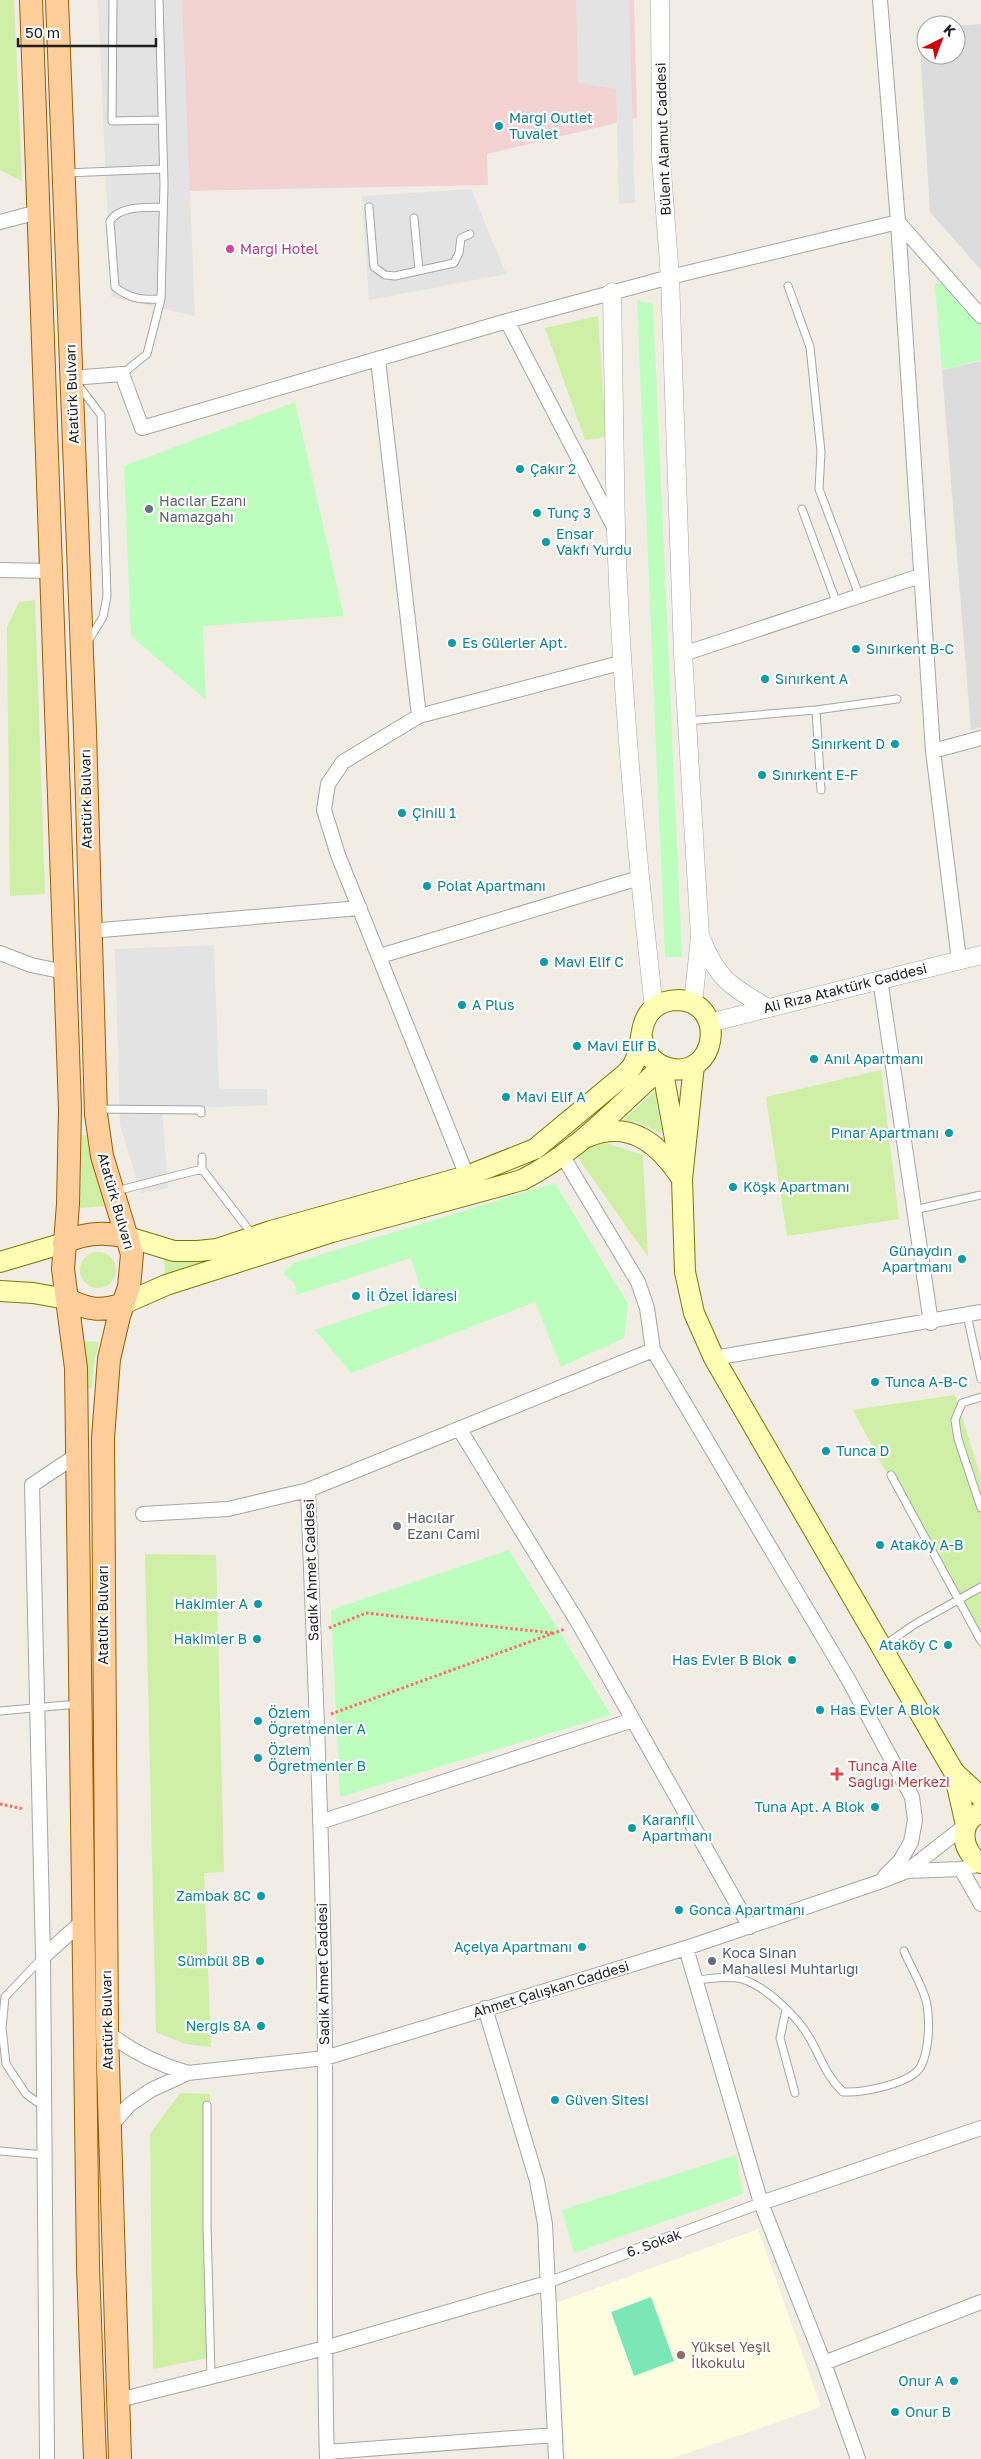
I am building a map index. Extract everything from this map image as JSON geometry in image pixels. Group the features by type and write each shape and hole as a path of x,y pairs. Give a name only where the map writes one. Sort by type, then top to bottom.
{"main road":[{"name":"Atatürk Bulvarı","path":"31,0 70,1164 63,1270 76,1368 88,2267 94,2459"},
{"name":"Atatürk Bulvarı","path":"57,0 82,651 96,1109 102,1156 132,1254 129,1286 109,1358 103,1438 107,2032 120,2459"},
{"path":"0,1262 64,1243 80,1236 100,1234 128,1236 174,1251 217,1249 254,1236 467,1176 535,1150 634,1064 642,1038 642,1027 654,1008 673,1000 693,1004 701,1010 709,1023 711,1038 709,1049 702,1058 694,1065 684,1069 662,1067 648,1055 642,1038"},
{"path":"694,1065 682,1179 685,1272 694,1312 714,1358 954,1772 974,1818 964,1841 972,1858 981,1864"},
{"path":"0,1292 33,1293 67,1299 85,1308 103,1310 123,1304 166,1285 332,1232 506,1186 538,1172 562,1155 662,1067"},
{"path":"662,1067 682,1179"},
{"path":"582,1139 601,1131 617,1130 634,1134 654,1145 667,1157 682,1179"},
{"path":"954,1772 981,1797"}],"street":[{"name":"Bülent Alamut Caddesi","path":"660,0 662,159 670,277 683,654 700,937"},
{"path":"880,0 898,222 933,750 959,960"},
{"path":"0,222 38,212"},
{"path":"72,378 122,374 142,428 612,292 898,222"},
{"path":"898,222 981,316"},
{"path":"612,292 616,532 639,878 654,1008"},
{"path":"507,321 616,532"},
{"path":"378,360 419,716"},
{"path":"0,570 51,571"},
{"path":"683,654 920,576"},
{"path":"467,1176 338,855 324,810 328,784 343,762 419,716 624,662"},
{"path":"933,750 981,738"},
{"path":"380,956 639,878"},
{"path":"90,931 360,908"},
{"path":"693,1004 700,937"},
{"path":"700,937 711,963 732,987 766,1008"},
{"path":"0,953 31,964 65,972"},
{"name":"Ali Rıza Ataktürk Caddesi","path":"709,1023 981,955"},
{"path":"880,979 931,1322"},
{"path":"562,1155 638,1282 647,1308 653,1350 848,1680 912,1797 916,1820 911,1842 900,1862 879,1882"},
{"path":"714,1358 981,1312"},
{"path":"143,1514 228,1510 308,1490 460,1430 653,1350"},
{"path":"460,1430 579,1624 750,1927"},
{"path":"47,2459 43,1957 32,1485 77,1455"},
{"name":"Sadık Ahmet Caddesi","path":"308,1490 320,1822 325,2058 327,2455"},
{"path":"320,1822 633,1720"},
{"name":"Ahmet Çalışkan Caddesi","path":"188,2073 325,2058 686,1948 907,1871 974,1818"},
{"name":"Ahmet Çalışkan Caddesi","path":"907,1871 961,1868 981,1864"},
{"path":"961,1868 981,1904"},
{"path":"43,1957 84,1920"},
{"path":"686,1948 761,2203 824,2362 858,2459"},
{"path":"485,2008 537,2182 546,2224 547,2283 556,2459"},
{"path":"107,2032 125,2047 148,2060 188,2073"},
{"path":"110,2127 129,2105 151,2090 188,2073"},
{"path":"761,2203 981,2128"},
{"name":"6. Sokak","path":"547,2283 761,2203"},
{"path":"119,2400 325,2348 547,2283"},
{"path":"824,2362 981,2302"},
{"path":"327,2455 555,2435"}],"lane":[{"path":"114,0 112,121 161,120"},
{"path":"122,374 147,354 161,299 163,169 159,0"},
{"path":"64,173 163,169"},
{"path":"370,207 374,268 385,274 395,276 454,263 462,238 470,234"},
{"path":"161,299 138,300 125,295 115,287 110,221 114,215 125,210 163,208"},
{"path":"414,218 419,270"},
{"path":"788,286 810,347 821,452 819,490 859,595"},
{"path":"802,509 837,604"},
{"path":"687,721 816,710 897,699"},
{"path":"816,710 821,790"},
{"path":"96,1109 201,1110 201,1113"},
{"path":"202,1157 202,1169 254,1236"},
{"path":"113,1192 202,1169"},
{"path":"914,1210 981,1195"},
{"path":"966,1315 981,1379"},
{"path":"981,1397 962,1403 955,1420 958,1439 981,1508"},
{"path":"892,1475 981,1641"},
{"path":"882,1647 957,1598 981,1587"},
{"path":"0,1711 81,1704"},
{"path":"696,1980 742,1979 766,1993 786,2010 808,2036 830,2080 843,2092 860,2093 907,2078 920,2067 926,2045 927,2003 904,1952"},
{"path":"43,1957 2,1997 2,2028 6,2064 26,2094 44,2108"},
{"path":"786,2010 780,2038 795,2093"},
{"path":"206,2105 211,2376"},
{"path":"0,2151 45,2155"}],"path":[{"path":"313,1635 366,1612 554,1633"},
{"path":"316,1719 579,1624"},
{"path":"0,1804 39,1812"}],"shaded area":[{"path":"98,0 182,0 195,316 111,297"},
{"path":"173,0 634,0 637,118 487,154 488,185 178,191"},
{"path":"576,0 629,0 635,203 619,204 616,89 578,83"},
{"path":"981,24 981,270 930,212 921,65 966,65 966,25"},
{"path":"471,189 506,274 369,300 362,196"},
{"path":"981,361 981,727 971,730 942,370"},
{"path":"214,945 219,1089 267,1089 267,1105 162,1109 168,1188 141,1193 120,1125 115,949"},
{"name":"Yüksel Yeşil İlkokulu","path":"758,2229 821,2407 670,2459 566,2459 556,2303"}],"green space":[{"path":"0,0 14,0 22,181 0,170"},
{"path":"945,280 981,318 981,360 942,370 935,285"},
{"path":"637,300 653,304 682,957 665,957"},
{"path":"598,316 606,437 585,440 545,328"},
{"path":"295,402 344,616 203,626 206,700 131,636 124,466"},
{"path":"35,600 45,894 10,896 7,627 19,602"},
{"path":"881,1070 899,1219 787,1236 766,1097"},
{"path":"655,1091 662,1134 638,1122 623,1120"},
{"path":"81,1135 88,1135 89,1150 106,1206 80,1208"},
{"path":"603,1142 643,1155 648,1257 578,1158 587,1148"},
{"path":"555,1183 628,1304 624,1338 561,1367 535,1302 351,1373 315,1330 422,1294 411,1258 297,1295 294,1283 283,1274 293,1263"},
{"path":"302,1233 165,1274 164,1257 191,1261"},
{"path":"98,1252 105,1253 111,1257 115,1263 115,1277 111,1283 105,1287 98,1288 91,1287 85,1283 81,1277 80,1270 81,1263 85,1257 91,1253"},
{"path":"84,1341 99,1342 94,1362 92,1388 88,1389"},
{"path":"955,1395 981,1477 981,1650 853,1410"},
{"path":"509,1550 611,1715 340,1797 331,1610"},
{"path":"145,1554 216,1555 224,1872 204,1873 211,2047 185,2044 156,2032"},
{"path":"180,2093 210,2094 212,2357 153,2369 150,2134"},
{"path":"736,2155 743,2194 574,2253 562,2210"},
{"path":"651,2297 674,2361 634,2376 611,2312"}],"place":[{"name":"Margi Outlet Tuvalet","path":"499,126"},
{"name":"Margi Hotel","path":"230,249"},
{"name":"Çakır 2","path":"520,469"},
{"name":"Hacılar Ezanı Namazgahı","path":"149,509"},
{"name":"Tunç 3","path":"537,513"},
{"name":"Ensar Vakfı Yurdu","path":"546,542"},
{"name":"Es Gülerler Apt.","path":"452,643"},
{"name":"Sınırkent B-C","path":"856,649"},
{"name":"Sınırkent A","path":"765,679"},
{"name":"Sınırkent D","path":"895,744"},
{"name":"Sınırkent E-F","path":"762,775"},
{"name":"Çinili 1","path":"402,813"},
{"name":"Polat Apartmanı","path":"427,886"},
{"name":"Mavi Elif C","path":"544,962"},
{"name":"A Plus","path":"462,1005"},
{"name":"Mavi Elif B","path":"577,1046"},
{"name":"Anıl Apartmanı","path":"814,1059"},
{"name":"Mavi Elif A","path":"506,1097"},
{"name":"Pınar Apartmanı","path":"949,1133"},
{"name":"Köşk Apartmanı","path":"733,1187"},
{"name":"Günaydın Apartmanı","path":"962,1259"},
{"name":"İl Özel İdaresi","path":"356,1296"},
{"name":"Tunca A-B-C","path":"875,1382"},
{"name":"Tunca D","path":"826,1451"},
{"name":"Hacılar Ezanı Cami","path":"397,1526"},
{"name":"Ataköy A-B","path":"880,1545"},
{"name":"Hakimler A","path":"258,1604"},
{"name":"Hakimler B","path":"257,1639"},
{"name":"Ataköy C","path":"948,1645"},
{"name":"Has Evler B Blok","path":"792,1660"},
{"name":"Has Evler A Blok","path":"820,1710"},
{"name":"Özlem Öğretmenler A","path":"258,1721"},
{"name":"Özlem Öğretmenler B","path":"258,1758"},
{"name":"Tunca Aile Sağlığı Merkezi","path":"837,1774"},
{"name":"Tuna Apt. A Blok","path":"875,1807"},
{"name":"Karanfil Apartmanı","path":"632,1828"},
{"name":"Zambak 8C","path":"261,1896"},
{"name":"Gonca Apartmanı","path":"679,1910"},
{"name":"Açelya Apartmanı","path":"582,1947"},
{"name":"Sümbül 8B","path":"260,1961"},
{"name":"Koca Sinan Mahallesi Muhtarlığı","path":"712,1961"},
{"name":"Nergis 8A","path":"261,2026"},
{"name":"Güven Sitesi","path":"555,2100"},
{"name":"Yüksel Yeşil İlkokulu","path":"681,2355"},
{"name":"Onur A","path":"954,2381"},
{"name":"Onur B","path":"895,2412"}]}
